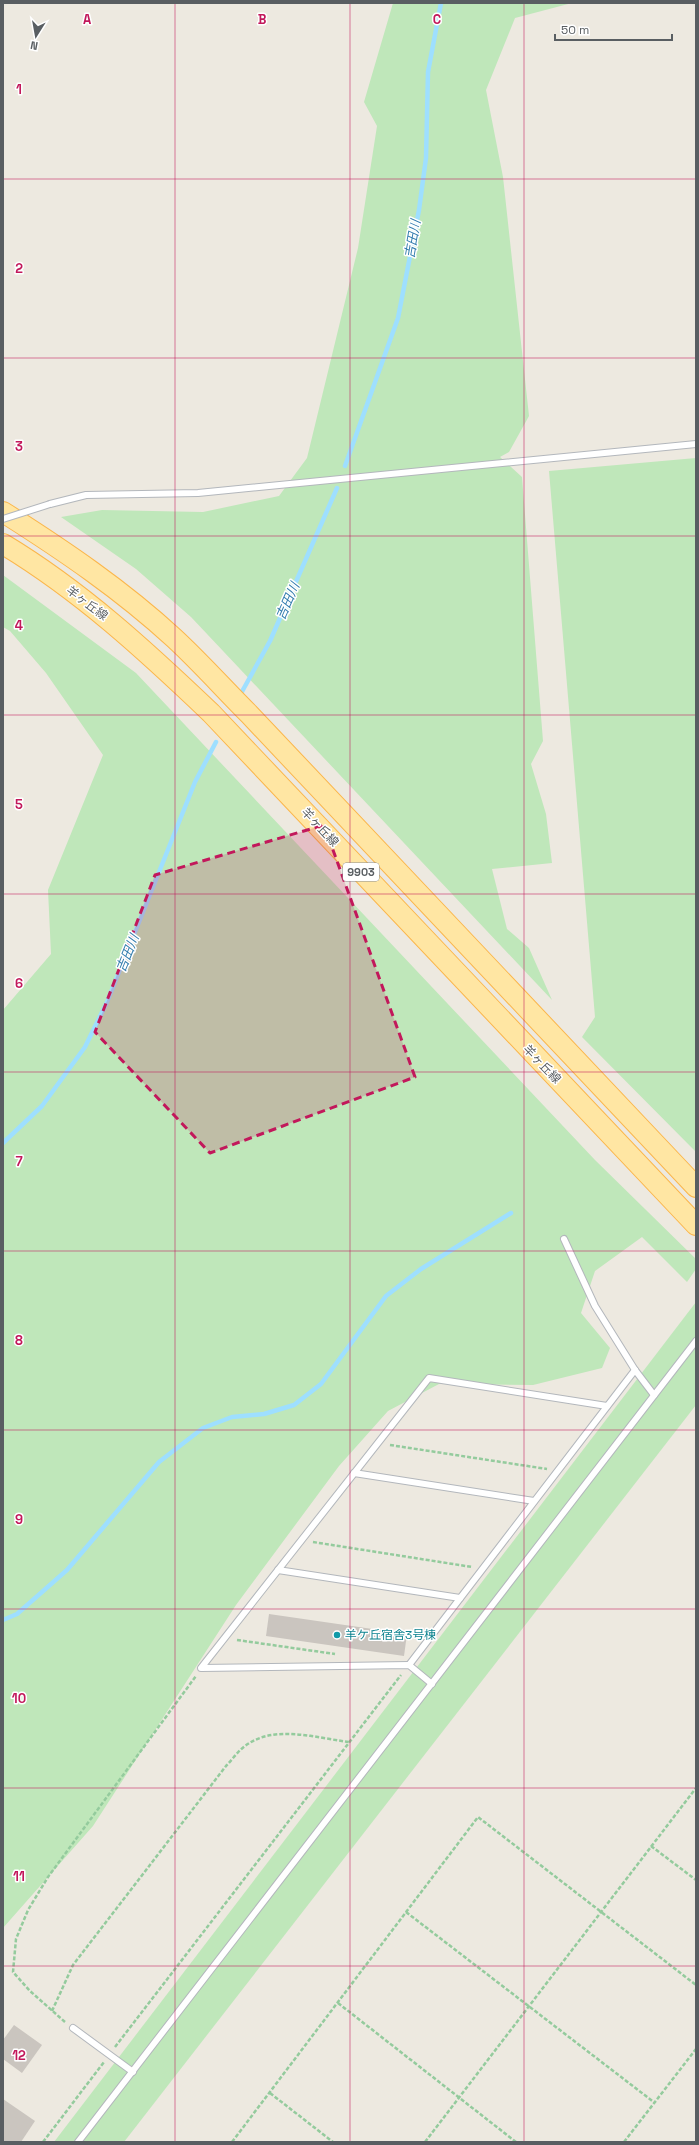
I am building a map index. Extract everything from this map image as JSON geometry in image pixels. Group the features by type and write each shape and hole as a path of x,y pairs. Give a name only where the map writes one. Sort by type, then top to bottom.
{"main road":[{"name":"9903","path":"3,512 63,550 119,591 174,638 249,714 696,1187"},
{"name":"羊ヶ丘線","path":"3,544 90,603 152,657 211,713 696,1225"}],"lane":[{"path":"3,519 50,504 86,495 198,492 696,444"},
{"path":"564,1239 595,1306 635,1370 654,1395"},
{"path":"78,2142 696,1341"},
{"path":"409,1665 635,1370"},
{"path":"201,1668 429,1378 607,1406"},
{"path":"354,1473 534,1501"},
{"path":"278,1570 460,1598"},
{"path":"201,1668 409,1665 432,1684"},
{"path":"73,2028 133,2072"}],"path":[{"path":"378,1443 558,1470"},
{"path":"301,1541 483,1568"},
{"path":"225,1638 340,1655"},
{"path":"43,2142 409,1665"},
{"path":"73,2028 52,2011 13,1972 16,1939 28,1910 48,1877 201,1668"},
{"path":"52,2011 73,1965 226,1766 244,1746 261,1736 281,1733 349,1742"},
{"path":"425,2142 696,1788"},
{"path":"232,2142 478,1817 696,1985"},
{"path":"651,1846 696,1880"},
{"path":"406,1912 655,2102"},
{"path":"338,2003 516,2142"},
{"path":"624,2142 696,2049"},
{"path":"270,2093 333,2142"}],"highlighted area":[{"path":"324,825 415,1077 210,1153 95,1032 155,875"}],"green space":[{"path":"393,3 572,3 515,18 486,90 503,177 529,416 509,452 500,457 522,477 543,741 531,764 546,814 552,863 492,869 507,929 529,948 552,1000 191,617 136,569 61,517 102,510 203,512 279,496 307,458 358,248 377,126 364,102"},
{"path":"696,458 696,1152 582,1037 595,1017 549,471"},
{"path":"3,575 136,673 595,1160 696,1259 696,1269 687,1282 642,1237 595,1271 581,1313 610,1348 602,1368 533,1385 439,1384 388,1411 339,1466 236,1605 93,1826 3,1928 3,1010 51,954 48,890 103,755 46,673 10,631 3,627"},
{"path":"696,1302 696,1405 124,2142 54,2142"}],"building":[{"name":"羊ケ丘宿舎3号棟","path":"269,1614 407,1634 404,1656 266,1636"},
{"path":"14,2025 42,2045 22,2073 3,2059 3,2040"},
{"path":"3,2099 35,2121 21,2142 3,2142"}],"waterway":[{"name":"吉田川","path":"345,466 398,318 419,210 426,158 428,72 441,3"},
{"name":"吉田川","path":"239,697 270,641 337,488"},
{"name":"吉田川","path":"3,1143 42,1106 85,1047 107,1002 195,782 216,742"},
{"path":"3,1620 17,1614 67,1570 159,1462 203,1428 232,1417 264,1414 294,1405 321,1384 386,1296 421,1269 511,1213"}],"place":[{"name":"羊ケ丘宿舎3号棟","path":"337,1635"}]}
